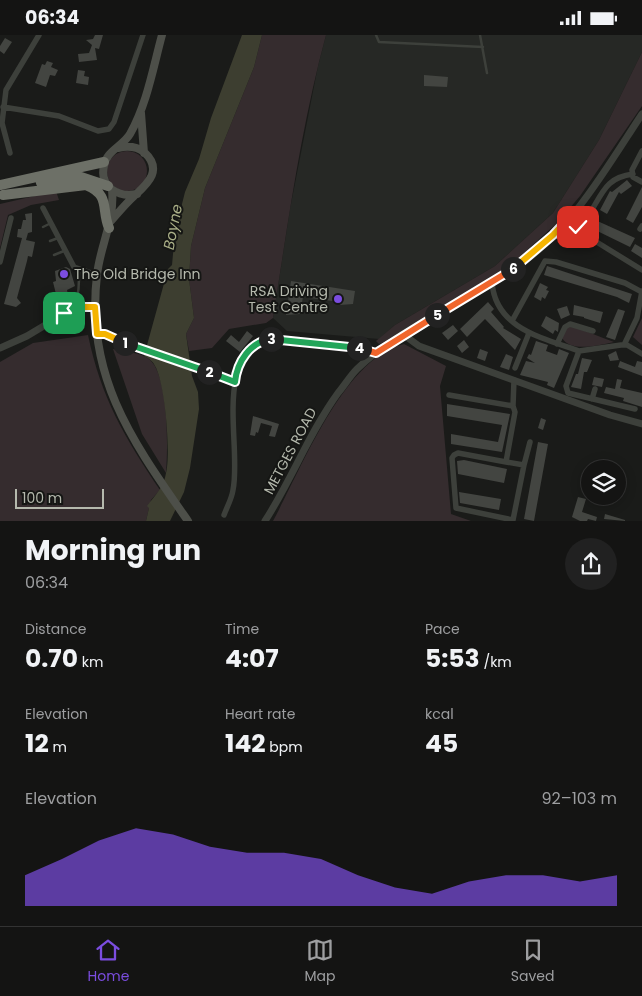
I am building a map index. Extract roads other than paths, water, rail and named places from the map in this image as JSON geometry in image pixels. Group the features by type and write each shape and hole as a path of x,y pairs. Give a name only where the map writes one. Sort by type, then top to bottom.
{"highway":[{"path":"1,192 104,162"},
{"path":"1,192 38,183 81,177 110,188"},
{"path":"1,192 86,185 95,190 104,200 106,208 104,218 110,225"}],"main road":[{"path":"162,35 141,111 130,135 104,162 104,177 110,188 110,225 97,275 95,307 102,367 110,391 148,462 188,520"},
{"path":"110,225 137,193 148,184 152,174 152,168 144,153 141,111"},
{"path":"118,148 134,147 144,153"},
{"path":"110,188 123,195 137,193"}],"street":[{"path":"10,153 2,123 2,96 39,35"},
{"path":"2,109 59,116 93,130 107,130 113,124 143,35"},
{"name":"METGES ROAD","path":"265,521 281,496 320,417 355,371 376,353 522,263 568,219 585,199 642,114"},
{"path":"642,151 632,170 633,177 642,182"},
{"path":"592,208 611,181 633,174"},
{"path":"43,208 74,267 80,271 97,275"},
{"path":"0,262 11,218"},
{"path":"568,219 595,241 642,270"},
{"path":"512,321 546,261 556,261 642,291 637,317 624,345"},
{"path":"492,281 493,295 499,307 512,321 529,333 579,351 624,345 642,354"},
{"path":"0,348 27,336 64,313 79,307 95,307"},
{"path":"557,344 565,327 570,325 593,331"},
{"path":"515,368 529,333"},
{"path":"97,334 105,334 199,367 235,382"},
{"path":"404,335 418,346 610,415 642,424"},
{"path":"224,515 234,489 236,375 250,348 258,342 270,339 364,349 376,353"},
{"path":"579,351 566,387 568,393 635,409"},
{"path":"506,462 515,412 513,406 514,380"},
{"path":"592,399 595,389"},
{"path":"448,395 513,406"},
{"path":"524,465 458,453 454,455 452,458 456,508 513,520 530,442"}],"lane":[{"path":"376,35 379,42 483,47"},
{"path":"480,35 487,73"},
{"path":"43,227 52,223"},
{"path":"50,241 58,237"},
{"path":"54,255 64,251"},
{"path":"64,313 62,306 74,300 79,291 80,271"}],"place":[{"name":"The Old Bridge Inn","path":"64,274"},
{"name":"RSA Driving Test Centre","path":"338,299"}],"water label":[{"name":"Boyne","path":"173,227"}]}
